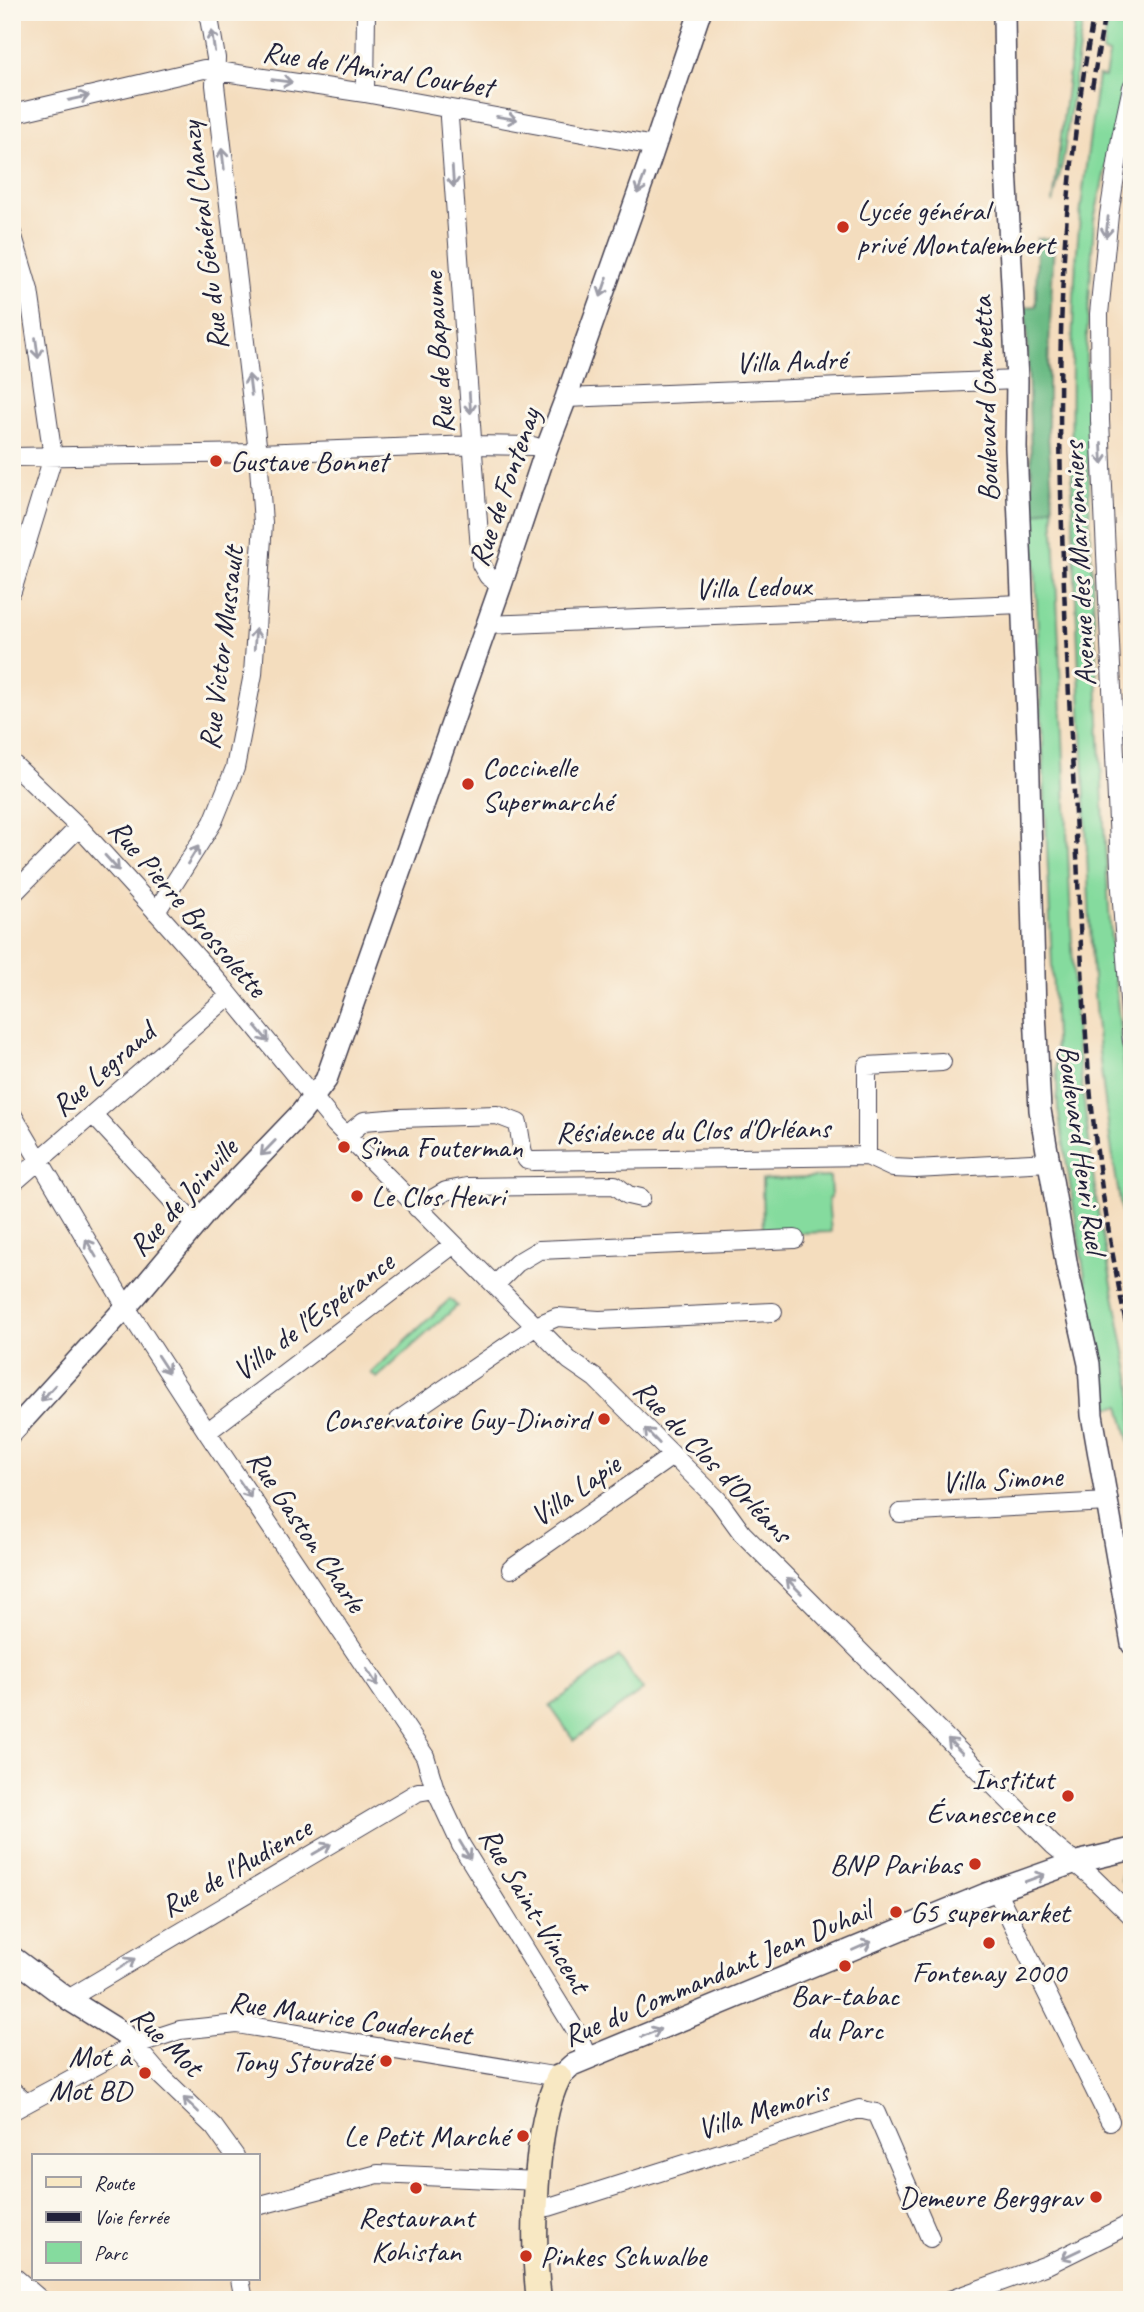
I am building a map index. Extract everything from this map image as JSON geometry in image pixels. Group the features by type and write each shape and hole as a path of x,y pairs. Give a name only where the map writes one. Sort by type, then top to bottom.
{"main road":[{"name":"Rue du Commandant Jean Duhail","path":"539,2300 536,2271 538,2181 550,2094 559,2077"}],"street":[{"name":"Rue du Général Chanzy","path":"208,12 216,58 215,85 258,453"},
{"path":"365,93 366,12"},
{"name":"Rue de Fontenay","path":"362,980 700,12"},
{"name":"Boulevard Gambetta","path":"1004,12 1006,167 1017,380 1016,447 1028,741"},
{"name":"Rue de l'Amiral Courbet","path":"12,114 204,69 365,93 654,146"},
{"name":"Avenue des Marronniers","path":"1132,88 1109,215 1099,314 1100,420 1123,735 1121,889 1132,1041"},
{"name":"Rue de Bapaume","path":"451,109 450,132 481,564 488,576 501,585"},
{"path":"12,233 29,290 53,457 12,591"},
{"name":"Villa André","path":"566,398 1017,380"},
{"path":"12,457 258,453 474,445 533,446 546,450"},
{"name":"Rue Victor Mussault","path":"156,912 213,822 235,768 253,674 263,523 258,453"},
{"name":"Villa Ledoux","path":"486,625 1022,604"},
{"name":"Boulevard Henri Ruel","path":"1028,741 1040,1110 1068,1267 1089,1364 1093,1415 1132,1644"},
{"name":"Rue Pierre Brossolette","path":"12,762 79,827 156,912 313,1098"},
{"path":"12,895 79,827"},
{"name":"Rue de Joinville","path":"12,1432 195,1225 313,1098 326,1080 362,980"},
{"name":"Rue Legrand","path":"12,1184 229,996"},
{"name":"Résidence du Clos d'Orléans","path":"867,1156 867,1066 942,1062"},
{"name":"Rue du Clos d'Orléans","path":"313,1098 346,1136 569,1360 595,1378 718,1500 742,1533 1073,1863 1092,1877 1132,1916"},
{"path":"95,1113 98,1120 195,1225"},
{"name":"Rue Gaston Charle","path":"12,1114 126,1306 206,1432 425,1756 435,1789"},
{"name":"Résidence du Clos d'Orléans","path":"346,1136 364,1121 497,1115 518,1123 523,1154 527,1160 533,1161 867,1156 894,1168 915,1169 1049,1162"},
{"path":"417,1208 446,1191 467,1186 615,1185 628,1195 641,1198"},
{"path":"495,1285 517,1263 539,1250 795,1239"},
{"name":"Villa de l'Espérance","path":"206,1432 454,1244"},
{"path":"399,1420 536,1326 557,1317 599,1321 773,1312"},
{"name":"Villa Lapie","path":"511,1569 672,1456"},
{"name":"Villa Simone","path":"900,1513 1108,1502"},
{"name":"Rue de l'Audience","path":"68,1999 418,1793 435,1789"},
{"name":"Rue Saint-Vincent","path":"435,1789 461,1844 577,2033 588,2059"},
{"name":"Rue du Commandant Jean Duhail","path":"559,2077 572,2065 986,1894 1073,1863 1132,1849"},
{"path":"997,1892 1110,2121"},
{"name":"Rue Mot","path":"12,1956 68,1999 124,2034 159,2074 214,2127 234,2154"},
{"name":"Rue Maurice Couderchet","path":"19,2107 134,2045 180,2030 237,2024 559,2077"},
{"path":"12,2090 19,2107"},
{"name":"Villa Memoris","path":"538,2207 549,2207 859,2109 876,2113 930,2238"},
{"path":"259,2205 385,2173 538,2181"},
{"path":"950,2300 1047,2265 1132,2223"},
{"path":"12,2275 41,2300"},
{"path":"240,2280 244,2300"}],"green space":[{"path":"1076,12 1084,12 1063,160 1053,203"},
{"path":"1110,12 1116,12 1113,25 1132,29 1132,34 1094,220 1086,351 1090,532 1105,844 1111,941 1132,1147 1132,1270 1107,1113 1093,985 1075,584 1071,412 1074,298 1083,187 1098,76 1105,77 1109,54 1102,52"},
{"path":"1037,238 1054,239 1048,369 1048,434 1053,506 1033,515 1026,307 1036,306"},
{"path":"1053,506 1076,1038 1098,1213 1132,1387 1132,1451 1120,1406 1106,1408 1058,1109 1033,515"},
{"path":"830,1177 831,1198 828,1199 831,1232 763,1234 762,1180"},
{"path":"450,1299 457,1306 377,1378 371,1373"},
{"path":"619,1656 643,1690 574,1740 550,1706"},
{"path":"1132,1865 1132,1890 1121,1880 1122,1869"}],"railway":[{"path":"1094,12 1082,84 1066,228 1060,360 1062,538 1082,977 1091,1098 1108,1225 1132,1352"},
{"path":"1092,88 1105,12"}],"place":[{"name":"Lycée général privé Montalembert","path":"843,227"},
{"name":"Gustave Bonnet","path":"216,461"},
{"name":"Coccinelle Supermarché","path":"468,784"},
{"name":"Sima Fouterman","path":"344,1147"},
{"name":"Le Clos Henri","path":"357,1196"},
{"name":"Conservatoire Guy-Dinoird","path":"604,1419"},
{"name":"Institut Évanescence","path":"1068,1796"},
{"name":"BNP Paribas","path":"975,1864"},
{"name":"G5 supermarket","path":"896,1912"},
{"name":"Fontenay 2000","path":"989,1943"},
{"name":"Bar-tabac du Parc","path":"845,1966"},
{"name":"Tony Stourdzé","path":"386,2061"},
{"name":"Mot à Mot BD","path":"145,2073"},
{"name":"Le Petit Marché","path":"523,2136"},
{"name":"Restaurant Kohistan","path":"416,2188"},
{"name":"Demeure Berggrav","path":"1096,2197"},
{"name":"Pinkes Schwalbe","path":"526,2256"}]}
